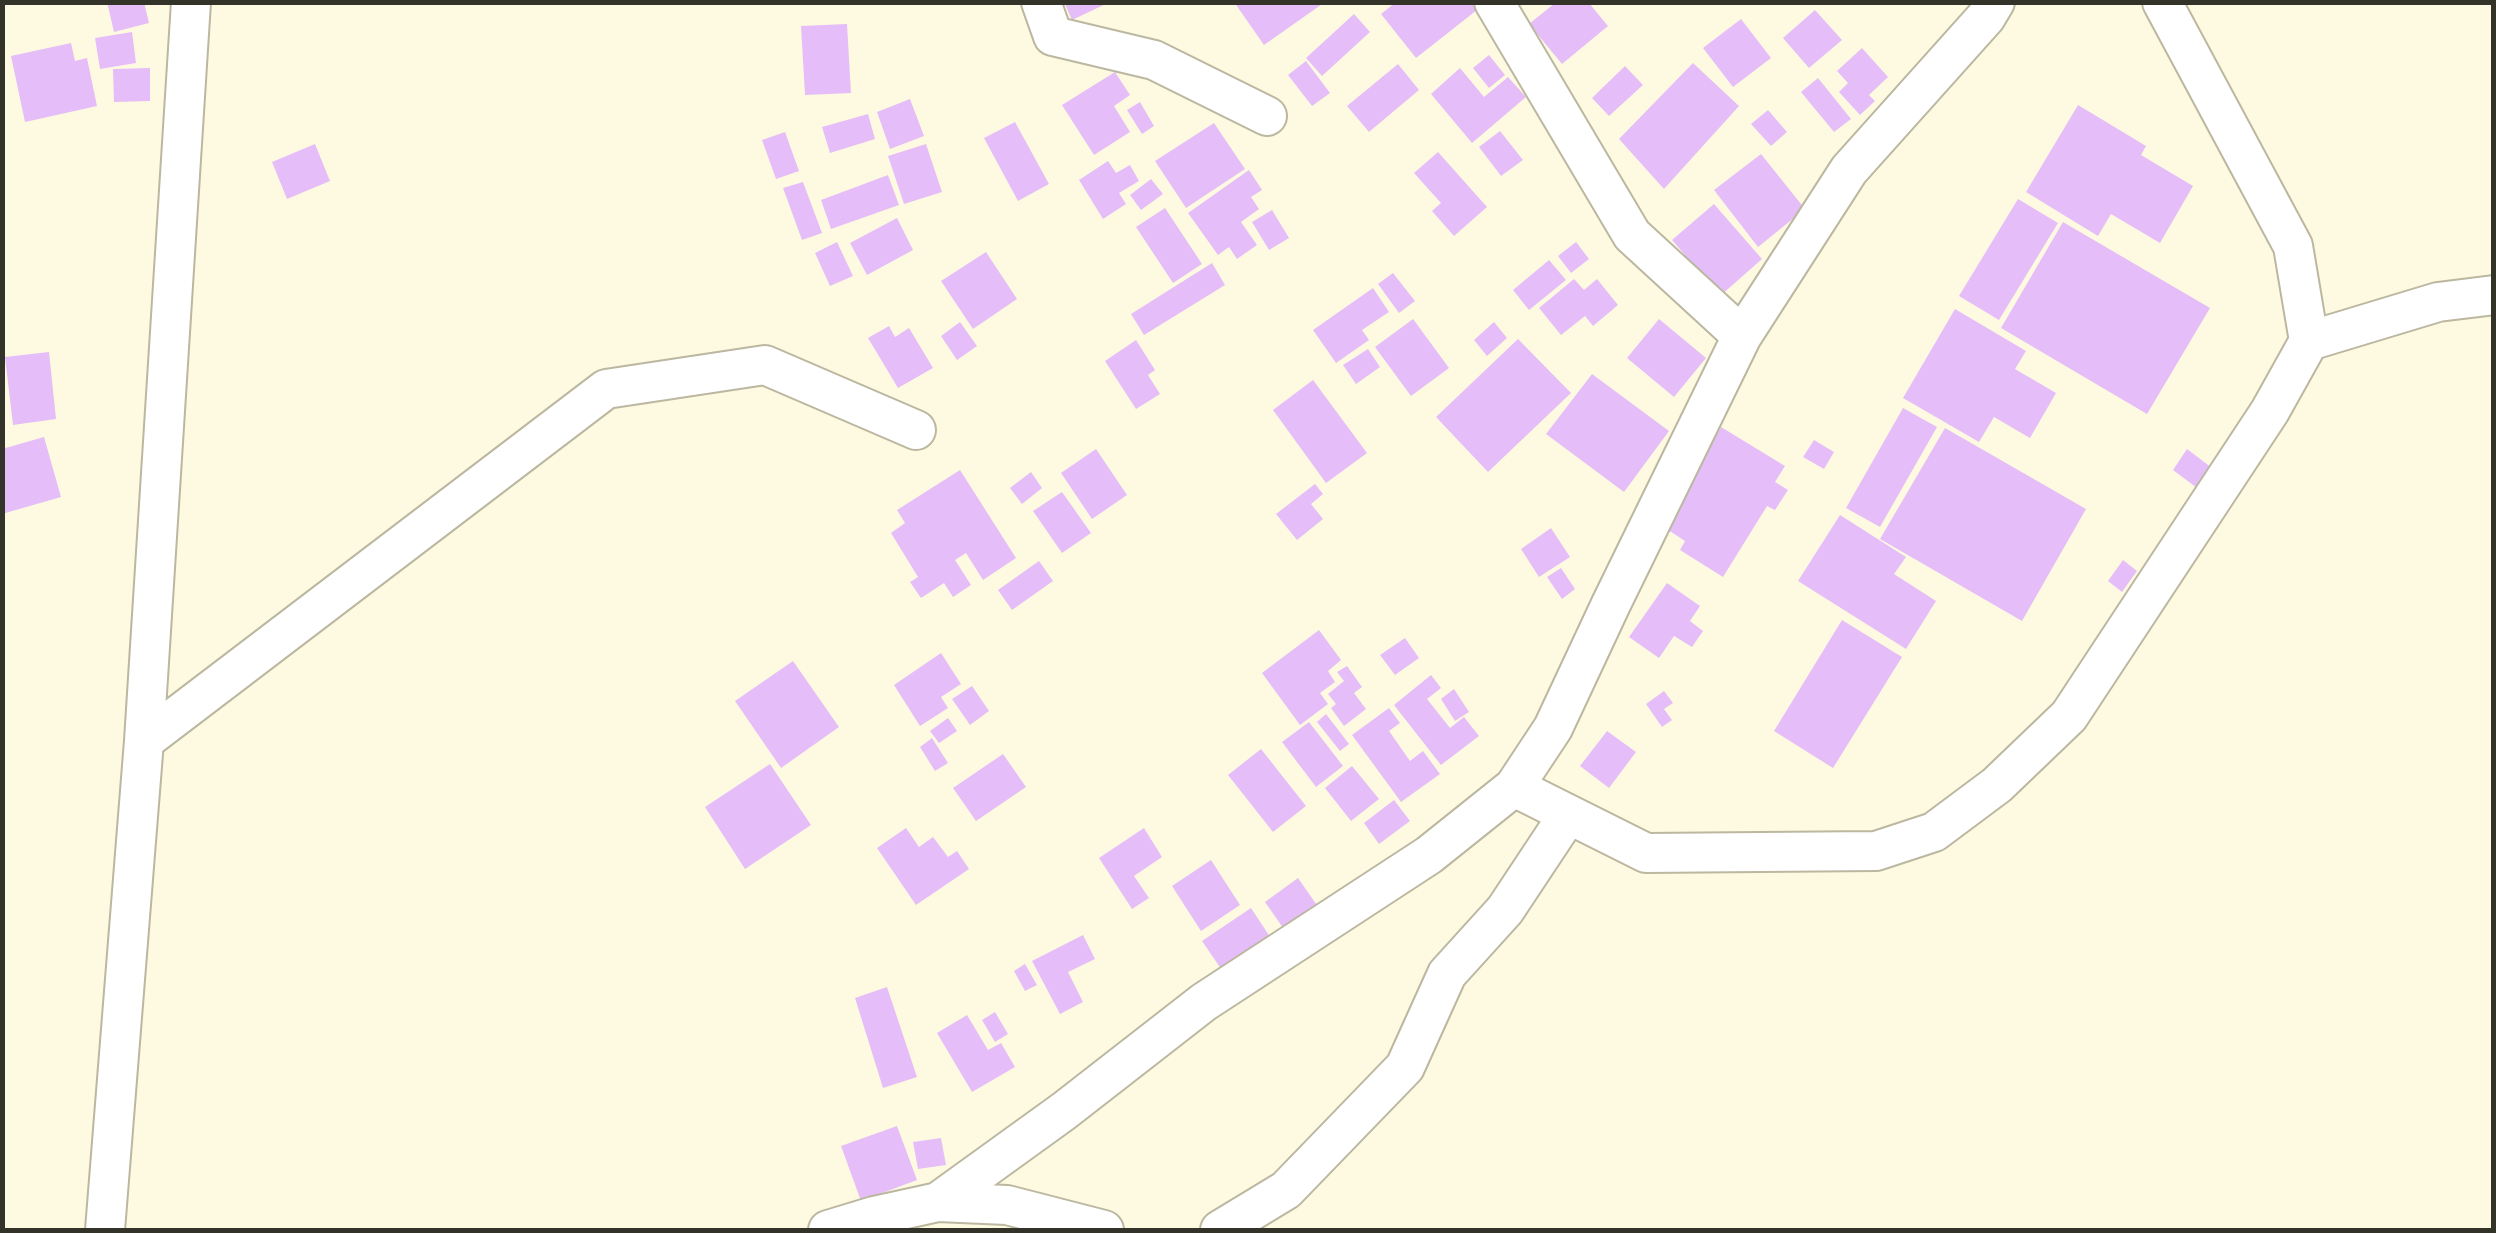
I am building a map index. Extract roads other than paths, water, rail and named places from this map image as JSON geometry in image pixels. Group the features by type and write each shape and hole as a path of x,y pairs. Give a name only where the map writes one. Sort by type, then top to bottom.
{"street":[{"path":"105,1230 144,741 192,2"},
{"path":"1041,2 1053,36 1154,60 1267,116"},
{"path":"1494,2 1632,236 1742,336"},
{"path":"938,1202 1204,1002 1429,855 1514,787 1553,728 1742,336 1849,170 1986,17 1995,2"},
{"path":"1514,787 1646,853 1876,851 1934,832 1997,784 2069,716 2270,411 2309,341 2293,246 2162,2"},
{"path":"2309,341 2438,302 2494,296"},
{"path":"144,741 606,389 765,366 916,430"},
{"path":"1220,1230 1286,1190 1405,1067 1446,974 1505,910 1568,815"},
{"path":"828,1230 938,1202 1007,1206 1104,1230"}]}
